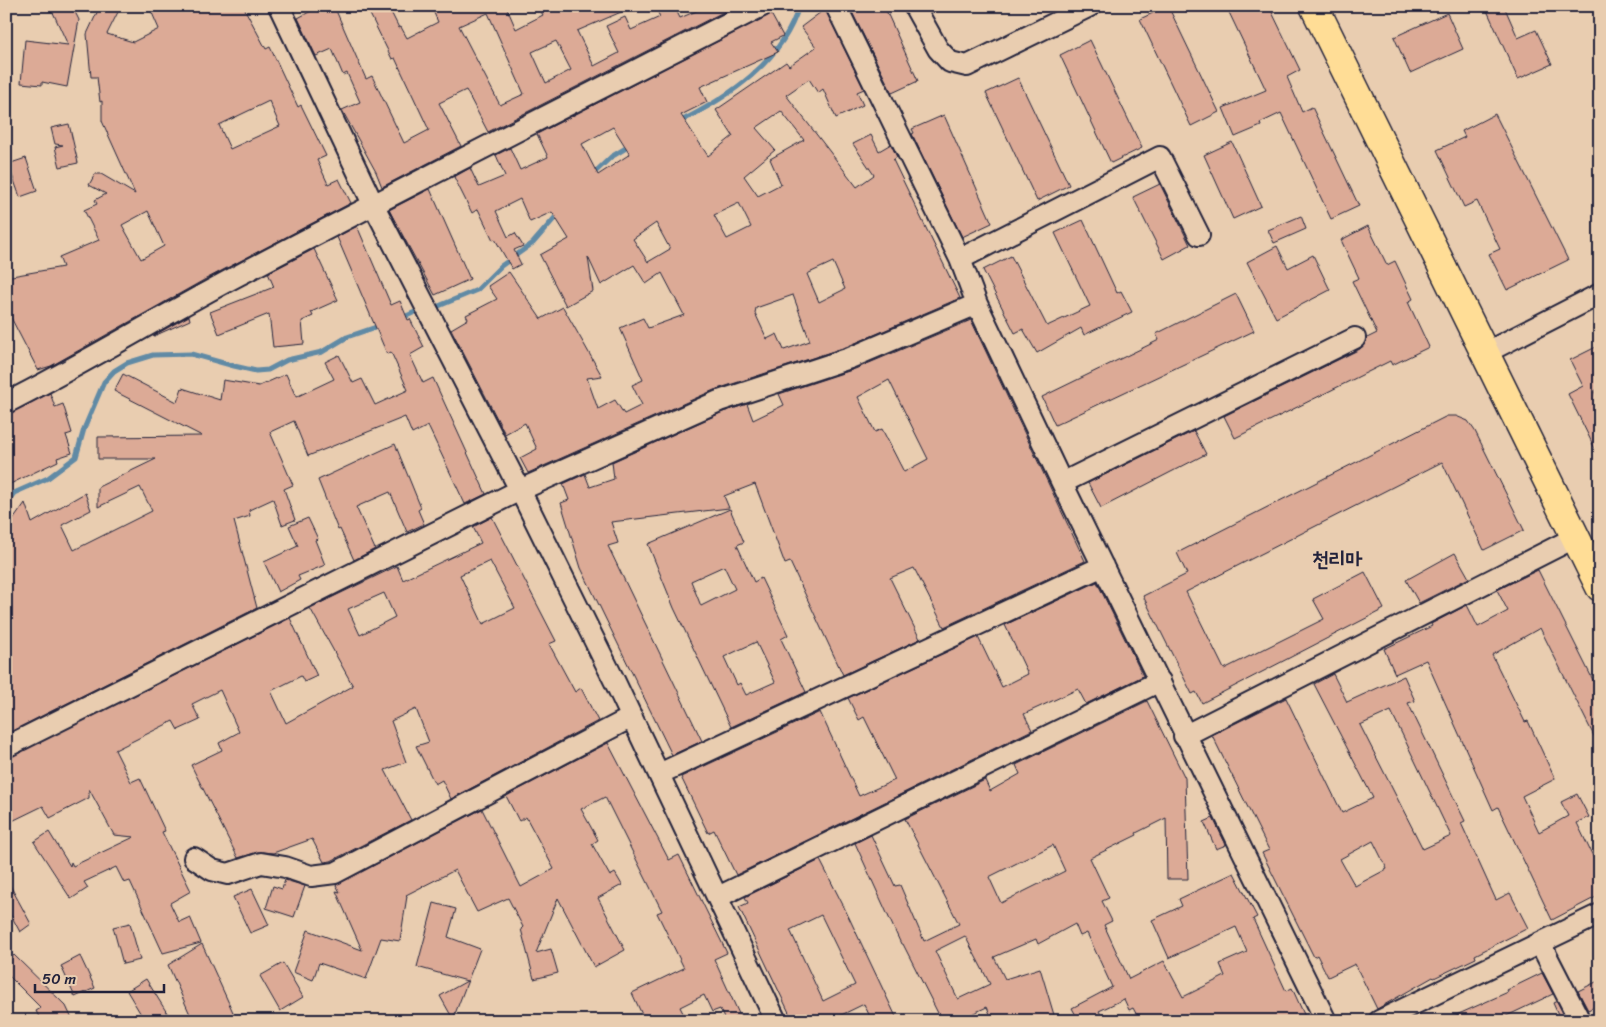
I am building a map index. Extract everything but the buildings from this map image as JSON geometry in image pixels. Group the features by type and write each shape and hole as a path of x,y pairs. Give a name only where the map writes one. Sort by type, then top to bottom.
{"main road":[{"path":"1314,6 1600,587"}],"street":[{"path":"279,6 373,204 520,490 632,718 776,1021"},
{"path":"6,403 58,377 160,317 373,204 762,6"},
{"path":"836,6 960,259 977,304 1062,484 1160,681 1184,736 1326,1021"},
{"path":"914,6 938,49 950,62 967,66 1090,6"},
{"path":"960,259 1160,157 1199,235"},
{"path":"1485,354 1600,294"},
{"path":"6,747 520,490 718,401 850,358 977,304"},
{"path":"1062,484 1355,338"},
{"path":"1184,736 1576,538"},
{"path":"659,774 1103,566"},
{"path":"718,896 1160,681"},
{"path":"194,858 212,870 228,874 261,863 284,866 311,876 335,873 632,718"},
{"path":"1379,1021 1600,914"},
{"path":"1540,943 1580,1021"}],"waterway":[{"path":"679,122 734,89 767,61 791,26 799,6"},
{"path":"592,175 611,157 631,145"},
{"path":"434,308 477,290 501,266 533,243 559,213"},
{"path":"402,318 415,312"},
{"path":"6,504 14,493 48,478 76,457 84,429 104,382 114,371 127,363 153,355 191,354 256,371 268,370 287,360 322,352 347,337 382,325"}],"district":[{"name":"천리마","path":"1337,559"}]}
